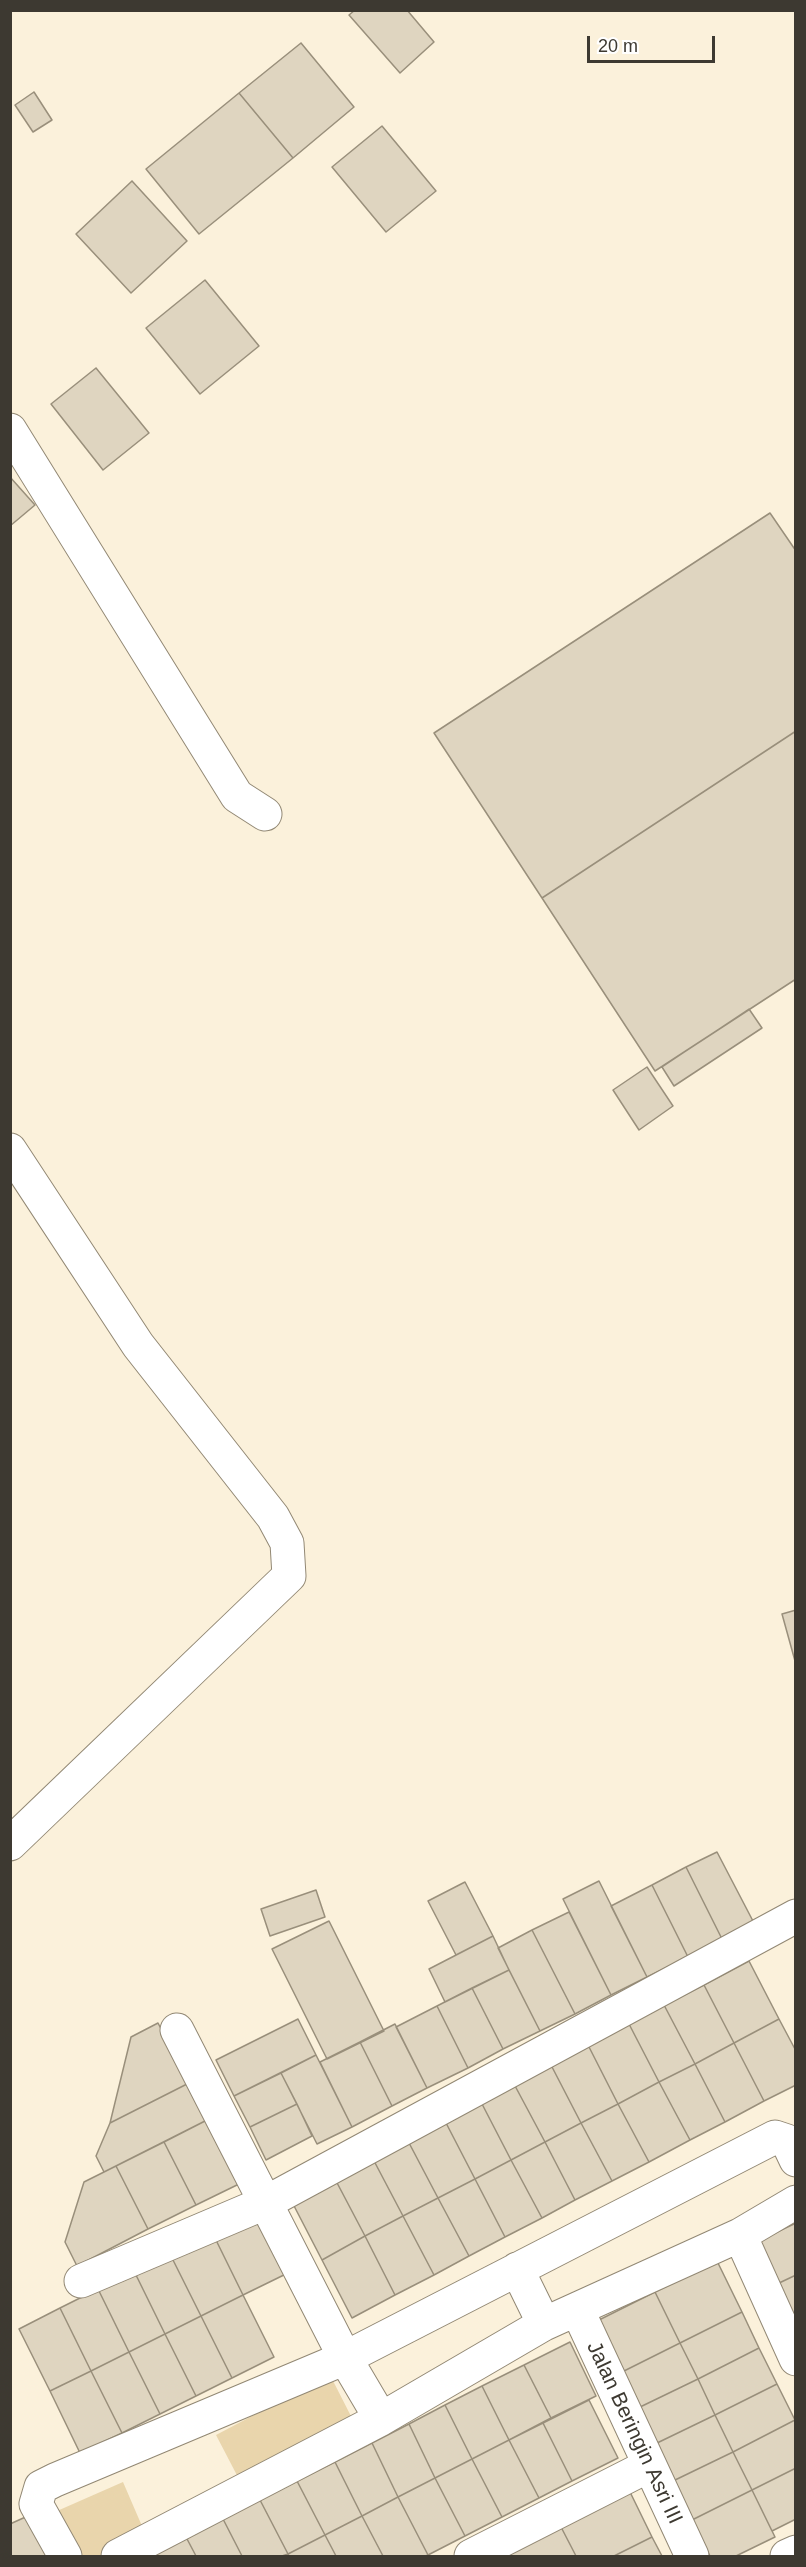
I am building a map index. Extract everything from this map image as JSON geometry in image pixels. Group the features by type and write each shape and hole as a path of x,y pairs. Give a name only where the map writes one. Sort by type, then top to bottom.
{"street":[{"path":"10,430 237,796 265,814"},
{"path":"10,1150 138,1345 273,1517 287,1544 289,1576 10,1844"},
{"path":"81,2282 267,2202 795,1916"},
{"path":"177,2030 345,2358 381,2420"},
{"path":"65,2556 36,2504 41,2487 345,2358 775,2137 787,2141 795,2160"},
{"path":"118,2556 381,2420 544,2324 740,2235 795,2202"},
{"path":"740,2235 795,2359"},
{"path":"517,2270 544,2324"},
{"name":"Jalan Beringin Asri III","path":"577,2309 648,2466 692,2556"},
{"path":"472,2556 648,2466"},
{"path":"787,2556 795,2552"}],"shaded area":[{"path":"330,2375 355,2424 241,2483 216,2435"},
{"path":"123,2482 148,2540 111,2556 76,2556 57,2511"}],"building":[{"path":"355,10 407,10 434,42 400,73 349,15"},
{"path":"301,43 354,107 293,158 239,93"},
{"path":"34,92 52,120 33,132 15,105"},
{"path":"239,93 293,158 199,234 146,169"},
{"path":"382,126 436,191 386,232 332,167"},
{"path":"132,181 187,241 131,293 76,234"},
{"path":"205,280 259,346 200,394 146,328"},
{"path":"96,368 149,433 103,470 51,404"},
{"path":"10,477 35,505 10,526"},
{"path":"770,513 796,551 796,731 542,898 434,733"},
{"path":"796,731 796,979 655,1071 542,898"},
{"path":"749,1009 762,1028 674,1086 662,1067"},
{"path":"647,1067 673,1106 639,1130 613,1090"},
{"path":"796,1610 796,1661 795,1661 782,1614"},
{"path":"717,1852 754,1923 722,1939 686,1867"},
{"path":"686,1867 722,1939 688,1957 652,1885"},
{"path":"599,1881 647,1977 611,1995 563,1899"},
{"path":"465,1882 493,1936 456,1955 428,1901"},
{"path":"652,1885 688,1957 647,1977 611,1906"},
{"path":"316,1890 325,1917 270,1936 261,1909"},
{"path":"569,1912 611,1995 575,2014 532,1930"},
{"path":"329,1921 384,2031 327,2059 272,1949"},
{"path":"532,1930 575,2014 540,2031 498,1948"},
{"path":"493,1936 509,1970 445,2002 429,1969"},
{"path":"749,1961 779,2019 734,2043 704,1985"},
{"path":"509,1970 540,2031 503,2049 472,1988"},
{"path":"704,1985 734,2043 695,2064 664,2005"},
{"path":"472,1988 503,2049 468,2068 437,2006"},
{"path":"664,2005 695,2064 659,2082 629,2024"},
{"path":"437,2006 468,2068 427,2088 396,2027"},
{"path":"298,2019 316,2055 234,2096 216,2060"},
{"path":"779,2019 796,2051 796,2085 764,2101 734,2043"},
{"path":"158,2023 189,2083 110,2123 131,2037"},
{"path":"395,2024 427,2088 392,2106 360,2042"},
{"path":"629,2024 659,2082 618,2104 588,2045"},
{"path":"360,2042 392,2106 352,2127 320,2062"},
{"path":"734,2043 764,2101 725,2122 695,2064"},
{"path":"588,2045 618,2104 581,2123 551,2065"},
{"path":"316,2055 352,2127 317,2144 281,2073"},
{"path":"695,2064 725,2122 690,2140 659,2082"},
{"path":"551,2065 581,2123 545,2142 514,2084"},
{"path":"281,2073 297,2104 250,2127 234,2096"},
{"path":"659,2082 690,2140 649,2162 618,2104"},
{"path":"189,2083 207,2120 104,2172 96,2156 110,2123"},
{"path":"514,2084 545,2142 511,2160 481,2102"},
{"path":"481,2102 511,2160 475,2179 445,2121"},
{"path":"297,2104 312,2136 266,2160 250,2127"},
{"path":"618,2104 649,2162 612,2181 581,2123"},
{"path":"207,2120 239,2184 196,2205 164,2142"},
{"path":"445,2121 475,2179 438,2198 408,2141"},
{"path":"581,2123 612,2181 575,2200 545,2142"},
{"path":"408,2141 438,2198 403,2216 373,2159"},
{"path":"164,2142 196,2205 148,2229 116,2166"},
{"path":"545,2142 575,2200 542,2218 511,2160"},
{"path":"373,2159 403,2216 365,2236 335,2179"},
{"path":"511,2160 542,2218 505,2237 475,2179"},
{"path":"116,2166 148,2229 77,2266 65,2242 84,2182"},
{"path":"335,2179 365,2236 322,2260 292,2202"},
{"path":"475,2179 505,2237 469,2256 438,2198"},
{"path":"438,2198 469,2256 434,2275 403,2216"},
{"path":"260,2209 290,2272 243,2295 212,2232"},
{"path":"403,2216 434,2275 395,2295 365,2236"},
{"path":"796,2223 796,2275 777,2284 756,2242"},
{"path":"212,2232 243,2295 201,2316 170,2254"},
{"path":"365,2236 395,2295 352,2318 322,2260"},
{"path":"170,2254 201,2316 165,2334 134,2271"},
{"path":"717,2261 742,2312 680,2343 655,2292"},
{"path":"134,2271 165,2334 129,2352 98,2289"},
{"path":"796,2275 796,2322 777,2284"},
{"path":"98,2289 129,2352 91,2371 60,2308"},
{"path":"655,2292 680,2343 620,2373 595,2322"},
{"path":"243,2295 274,2357 232,2378 201,2316"},
{"path":"60,2308 91,2371 50,2391 19,2329"},
{"path":"742,2312 759,2348 698,2379 680,2343"},
{"path":"201,2316 232,2378 196,2396 165,2334"},
{"path":"165,2334 196,2396 160,2414 129,2352"},
{"path":"570,2342 596,2396 551,2418 524,2365"},
{"path":"680,2343 698,2379 638,2408 620,2373"},
{"path":"759,2348 777,2384 715,2415 698,2379"},
{"path":"129,2352 160,2414 122,2433 91,2371"},
{"path":"524,2365 551,2418 509,2440 482,2386"},
{"path":"91,2371 122,2433 80,2453 50,2391"},
{"path":"698,2379 715,2415 655,2444 638,2408"},
{"path":"777,2384 795,2420 733,2452 715,2415"},
{"path":"482,2386 509,2440 472,2459 445,2405"},
{"path":"589,2400 618,2458 572,2481 543,2423"},
{"path":"445,2405 472,2459 435,2478 409,2424"},
{"path":"715,2415 733,2452 673,2481 655,2444"},
{"path":"795,2420 796,2468 752,2490 733,2452"},
{"path":"543,2423 572,2481 539,2498 509,2440"},
{"path":"409,2424 435,2478 398,2497 372,2443"},
{"path":"509,2440 539,2498 502,2517 472,2459"},
{"path":"372,2443 398,2497 362,2516 335,2462"},
{"path":"733,2452 752,2490 692,2520 673,2481"},
{"path":"472,2459 502,2517 465,2536 435,2478"},
{"path":"335,2462 362,2516 325,2535 297,2481"},
{"path":"796,2468 796,2519 772,2531 752,2490"},
{"path":"435,2478 465,2536 428,2555 398,2497"},
{"path":"297,2481 325,2535 288,2554 260,2500"},
{"path":"752,2490 775,2537 736,2556 710,2556 692,2520"},
{"path":"630,2492 652,2537 614,2556 576,2556 561,2527"},
{"path":"398,2497 428,2555 383,2556 362,2516"},
{"path":"260,2500 288,2554 242,2556 223,2519"},
{"path":"30,2515 50,2556 10,2556 10,2524"},
{"path":"362,2516 383,2556 336,2556 325,2535"},
{"path":"223,2519 242,2556 196,2556 186,2537"},
{"path":"561,2527 576,2556 504,2556"},
{"path":"325,2535 336,2556 289,2556 288,2554"},
{"path":"186,2537 196,2556 149,2556"},
{"path":"652,2537 662,2556 614,2556"}]}
